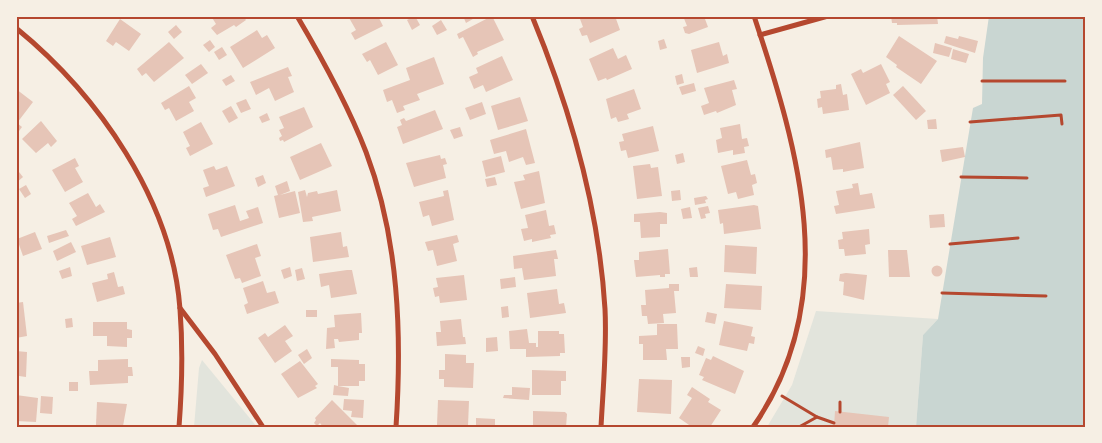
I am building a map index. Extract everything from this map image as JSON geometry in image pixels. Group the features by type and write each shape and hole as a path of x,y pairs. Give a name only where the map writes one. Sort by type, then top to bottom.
{"street":[{"path":"297,16 342,97 366,153 380,202 392,260 397,306 400,352 396,427"},
{"path":"532,16 555,76 575,143 597,246 605,310 601,427"},
{"path":"753,427 774,392 791,350 800,316 805,277 805,222 792,140 754,16"},
{"path":"760,34 828,16"},
{"path":"16,28 74,81 102,115 146,189 166,242 180,308 181,396 179,427"},
{"path":"180,308 215,354 263,427"}],"path":[{"path":"982,81 1066,81"},
{"path":"970,122 1061,114 1062,124"},
{"path":"961,177 1027,178"},
{"path":"950,244 1018,238"},
{"path":"942,293 1046,296"},
{"path":"774,392 834,424"},
{"path":"840,402 840,412"},
{"path":"799,427 816,416"}],"shaded area":[{"path":"989,16 1086,16 1086,427 916,427 923,335 938,319 973,108 982,104 983,58"},
{"path":"816,311 938,319 923,335 916,427 767,427 792,385"},
{"path":"202,360 257,427 194,427 199,368"}],"building":[{"path":"211,16 243,16 246,20 236,27 234,25 217,35 211,28 216,24"},
{"path":"348,16 378,16 383,26 355,40 351,33 356,30"},
{"path":"415,16 420,25 412,30 407,20"},
{"path":"463,16 478,16 466,23"},
{"path":"492,16 504,40 477,52 478,54 473,57 463,37 459,39 457,34"},
{"path":"588,16 615,16 620,30 590,43 587,35 582,36 579,29 583,27 580,19"},
{"path":"683,16 713,17 705,19 708,27 689,34 685,33 683,27 687,26"},
{"path":"891,16 937,16 938,24 897,25 897,23 892,23"},
{"path":"120,19 141,34 129,51 116,42 113,46 106,41"},
{"path":"441,20 447,30 437,35 432,26"},
{"path":"176,25 182,32 174,39 168,32"},
{"path":"257,30 262,38 267,35 275,48 243,68 230,47"},
{"path":"899,36 937,61 921,84 896,67 897,65 886,57"},
{"path":"946,36 958,39 959,36 978,41 975,53 944,43"},
{"path":"664,39 667,48 660,50 658,41"},
{"path":"210,40 215,47 209,52 203,45"},
{"path":"169,42 184,58 154,82 146,73 142,76 137,69"},
{"path":"386,42 398,65 378,75 370,60 367,62 362,54"},
{"path":"719,42 723,56 727,54 729,63 697,73 691,50"},
{"path":"935,43 952,48 949,57 933,53"},
{"path":"222,47 227,55 219,60 214,52"},
{"path":"613,48 618,59 626,55 632,69 607,80 606,78 598,81 589,59"},
{"path":"953,49 969,54 966,63 951,59"},
{"path":"502,56 513,80 486,92 483,85 474,89 469,77 478,73 476,68"},
{"path":"434,57 444,84 417,94 420,100 403,106 405,110 397,113 392,100 387,102 383,90 410,80 406,68"},
{"path":"201,64 208,73 192,84 185,75"},
{"path":"881,64 890,82 886,84 890,93 866,105 851,74 861,69 863,73"},
{"path":"288,67 292,76 288,77 294,92 275,101 269,88 256,95 250,82"},
{"path":"682,74 684,83 677,85 675,76"},
{"path":"231,75 235,81 226,86 222,80"},
{"path":"734,80 737,89 732,90 736,105 717,113 716,111 704,115 701,106 709,103 704,88"},
{"path":"694,83 696,91 682,95 679,87"},
{"path":"841,84 843,95 847,94 849,110 823,114 822,107 818,108 817,99 821,98 820,91 836,89 836,85"},
{"path":"189,86 196,98 189,102 194,111 176,121 169,108 165,110 161,103"},
{"path":"903,86 926,111 916,120 893,95"},
{"path":"16,89 33,102 17,123 22,127 16,135"},
{"path":"634,89 641,109 627,114 629,119 618,122 616,117 611,119 606,99"},
{"path":"520,97 528,121 498,130 491,106"},
{"path":"246,99 251,109 241,113 236,103"},
{"path":"482,102 486,114 470,120 465,108"},
{"path":"231,106 238,118 229,123 222,111"},
{"path":"304,107 313,127 284,142 283,140 280,141 279,138 282,136 279,130 284,128 279,117"},
{"path":"435,110 443,129 403,144 397,127 402,125 400,120 404,118 406,121"},
{"path":"267,113 270,120 262,123 259,117"},
{"path":"936,119 937,129 928,129 927,120"},
{"path":"41,121 57,141 51,147 48,143 36,153 22,139"},
{"path":"201,122 213,144 190,156 186,148 190,146 183,132"},
{"path":"740,124 742,139 747,138 749,146 744,147 745,153 733,155 733,150 718,153 716,140 722,138 720,128"},
{"path":"653,126 659,151 628,158 626,150 621,151 619,142 624,141 622,134"},
{"path":"460,127 463,136 454,139 450,130"},
{"path":"526,129 535,163 526,165 523,157 509,162 506,151 494,154 490,140"},
{"path":"860,142 864,168 843,172 843,169 833,170 831,157 826,158 825,150"},
{"path":"321,143 332,166 300,180 290,157"},
{"path":"963,147 965,157 942,162 940,150"},
{"path":"683,153 685,162 677,164 675,155"},
{"path":"440,155 441,159 445,158 447,164 443,165 446,178 414,187 406,163"},
{"path":"501,156 505,172 486,177 482,161"},
{"path":"75,158 79,166 75,168 83,182 65,192 52,170"},
{"path":"747,160 751,175 755,174 757,183 752,185 754,195 738,199 736,192 728,194 721,166"},
{"path":"650,164 651,168 658,167 662,196 637,199 633,166"},
{"path":"214,166 216,170 227,166 235,186 206,197 203,188 209,186 203,170"},
{"path":"539,171 545,203 521,209 514,182 525,180 523,175"},
{"path":"19,172 23,177 16,183 16,174"},
{"path":"263,175 266,183 258,187 255,178"},
{"path":"495,177 497,185 487,187 485,179"},
{"path":"287,181 290,191 280,195 295,191 300,213 279,218 274,196 278,195 275,186"},
{"path":"858,183 860,195 872,193 875,208 836,214 834,206 839,205 836,191 853,188 852,184"},
{"path":"26,185 31,194 25,198 19,189"},
{"path":"305,190 307,197 308,193 317,191 318,194 337,190 341,211 312,217 313,221 303,222 298,192"},
{"path":"448,190 454,220 432,226 429,215 423,217 419,202 444,196 443,191"},
{"path":"680,190 681,200 672,201 671,191"},
{"path":"88,193 96,207 100,204 105,212 76,226 72,219 77,216 69,203"},
{"path":"706,196 708,199 705,200 706,203 695,205 694,198"},
{"path":"235,205 240,221 249,218 246,211 258,207 263,223 221,237 218,229 213,230 208,214"},
{"path":"708,206 710,213 705,214 706,218 701,219 698,208"},
{"path":"758,206 761,229 724,234 723,223 720,224 718,210"},
{"path":"690,207 692,218 683,219 681,209"},
{"path":"546,210 549,226 554,225 556,234 550,235 551,238 532,242 532,239 524,241 521,229 528,228 525,215"},
{"path":"667,213 667,224 660,224 660,237 641,238 640,222 634,222 634,214"},
{"path":"944,214 945,227 930,228 929,215"},
{"path":"869,229 870,244 865,245 866,254 845,256 844,249 839,249 838,240 843,239 842,232"},
{"path":"66,230 69,236 49,243 47,236"},
{"path":"35,232 42,249 23,256 17,239"},
{"path":"341,232 343,247 347,246 349,257 313,262 310,237"},
{"path":"457,235 459,242 453,244 457,261 437,266 433,250 428,251 425,242"},
{"path":"110,237 116,257 87,265 81,246"},
{"path":"71,242 76,252 57,261 53,251"},
{"path":"257,244 261,256 255,258 261,276 242,283 240,278 235,279 226,255"},
{"path":"725,245 757,247 756,274 724,272"},
{"path":"668,249 670,274 665,274 665,277 660,277 660,275 636,277 634,260 639,260 639,252"},
{"path":"556,250 558,259 554,259 556,276 524,280 522,268 514,269 513,256"},
{"path":"888,250 907,250 910,277 889,277"},
{"path":"935,266 939,266 942,271 941,275 935,276 932,273 932,269"},
{"path":"70,267 72,276 62,279 59,271"},
{"path":"290,267 292,276 284,279 281,270"},
{"path":"697,267 698,277 690,277 689,268"},
{"path":"302,268 305,279 297,281 295,270"},
{"path":"352,270 357,294 331,298 329,285 321,287 319,274"},
{"path":"114,272 118,287 123,286 125,294 97,302 92,283 108,279 107,274"},
{"path":"840,274 867,275 864,300 843,295 844,282 839,281"},
{"path":"464,275 467,300 440,303 439,296 435,297 433,288 438,287 436,278"},
{"path":"515,277 516,287 501,289 500,279"},
{"path":"263,281 267,293 275,291 279,303 247,314 244,305 248,303 243,288"},
{"path":"669,284 679,284 679,291 674,291 676,313 663,314 664,323 648,324 647,316 642,316 641,305 646,305 645,290 669,288"},
{"path":"726,284 762,286 761,310 724,308"},
{"path":"557,289 559,304 564,303 566,313 530,318 527,293"},
{"path":"23,302 27,336 16,338 16,303"},
{"path":"508,306 509,317 502,318 501,307"},
{"path":"306,310 317,310 317,317 306,317"},
{"path":"707,312 717,314 715,324 705,322"},
{"path":"361,313 362,333 359,333 359,340 339,342 338,339 334,339 335,348 326,349 327,328 335,327 334,315"},
{"path":"72,318 73,327 66,328 65,319"},
{"path":"461,319 463,337 465,337 466,344 437,346 436,332 441,332 440,321"},
{"path":"724,321 753,327 751,336 755,337 754,344 749,343 747,351 719,345"},
{"path":"93,322 127,322 127,329 132,330 132,338 127,338 127,347 107,346 107,336 93,336"},
{"path":"657,324 677,324 678,349 666,349 667,360 643,360 643,344 639,344 639,336 657,335"},
{"path":"285,325 293,336 285,341 292,351 275,363 258,338 265,333 268,337"},
{"path":"527,329 529,343 536,343 536,347 538,347 538,331 559,331 559,334 564,334 565,353 560,353 560,356 526,357 526,349 510,349 509,331"},
{"path":"497,337 498,351 486,352 486,338"},
{"path":"698,346 705,349 703,356 695,353"},
{"path":"307,349 312,358 304,364 298,355"},
{"path":"16,351 27,352 26,377 19,376 19,383 16,383"},
{"path":"445,354 466,355 466,363 474,363 473,388 444,387 444,379 439,379 439,370 445,370"},
{"path":"713,356 744,371 735,394 702,380 704,377 699,375 706,358 711,360"},
{"path":"681,357 690,357 690,367 682,368"},
{"path":"128,359 128,367 132,367 133,376 128,376 128,383 90,385 89,371 98,371 98,360"},
{"path":"331,359 359,360 359,364 365,364 365,381 359,381 359,386 338,386 338,367 331,367"},
{"path":"300,361 318,384 315,386 317,388 298,398 281,374"},
{"path":"532,370 566,371 566,381 561,381 561,395 532,395"},
{"path":"639,379 672,380 671,414 637,412"},
{"path":"69,382 78,382 78,391 69,391"},
{"path":"334,385 349,388 348,396 333,395"},
{"path":"512,387 530,388 529,400 503,398 504,395 512,395"},
{"path":"692,387 710,399 708,402 721,410 710,427 692,427 679,418 692,398 687,395"},
{"path":"16,395 38,398 36,422 16,421"},
{"path":"41,396 53,397 52,414 40,413"},
{"path":"344,399 364,400 363,418 351,417 352,411 343,410"},
{"path":"332,400 359,427 323,427 320,423 317,426 314,423 315,418"},
{"path":"438,400 469,401 468,426 437,425"},
{"path":"97,402 127,404 123,426 96,425"},
{"path":"533,411 565,412 567,414 566,427 533,427"},
{"path":"835,411 889,417 888,427 834,427"},
{"path":"476,418 495,419 495,427 476,427"}]}
